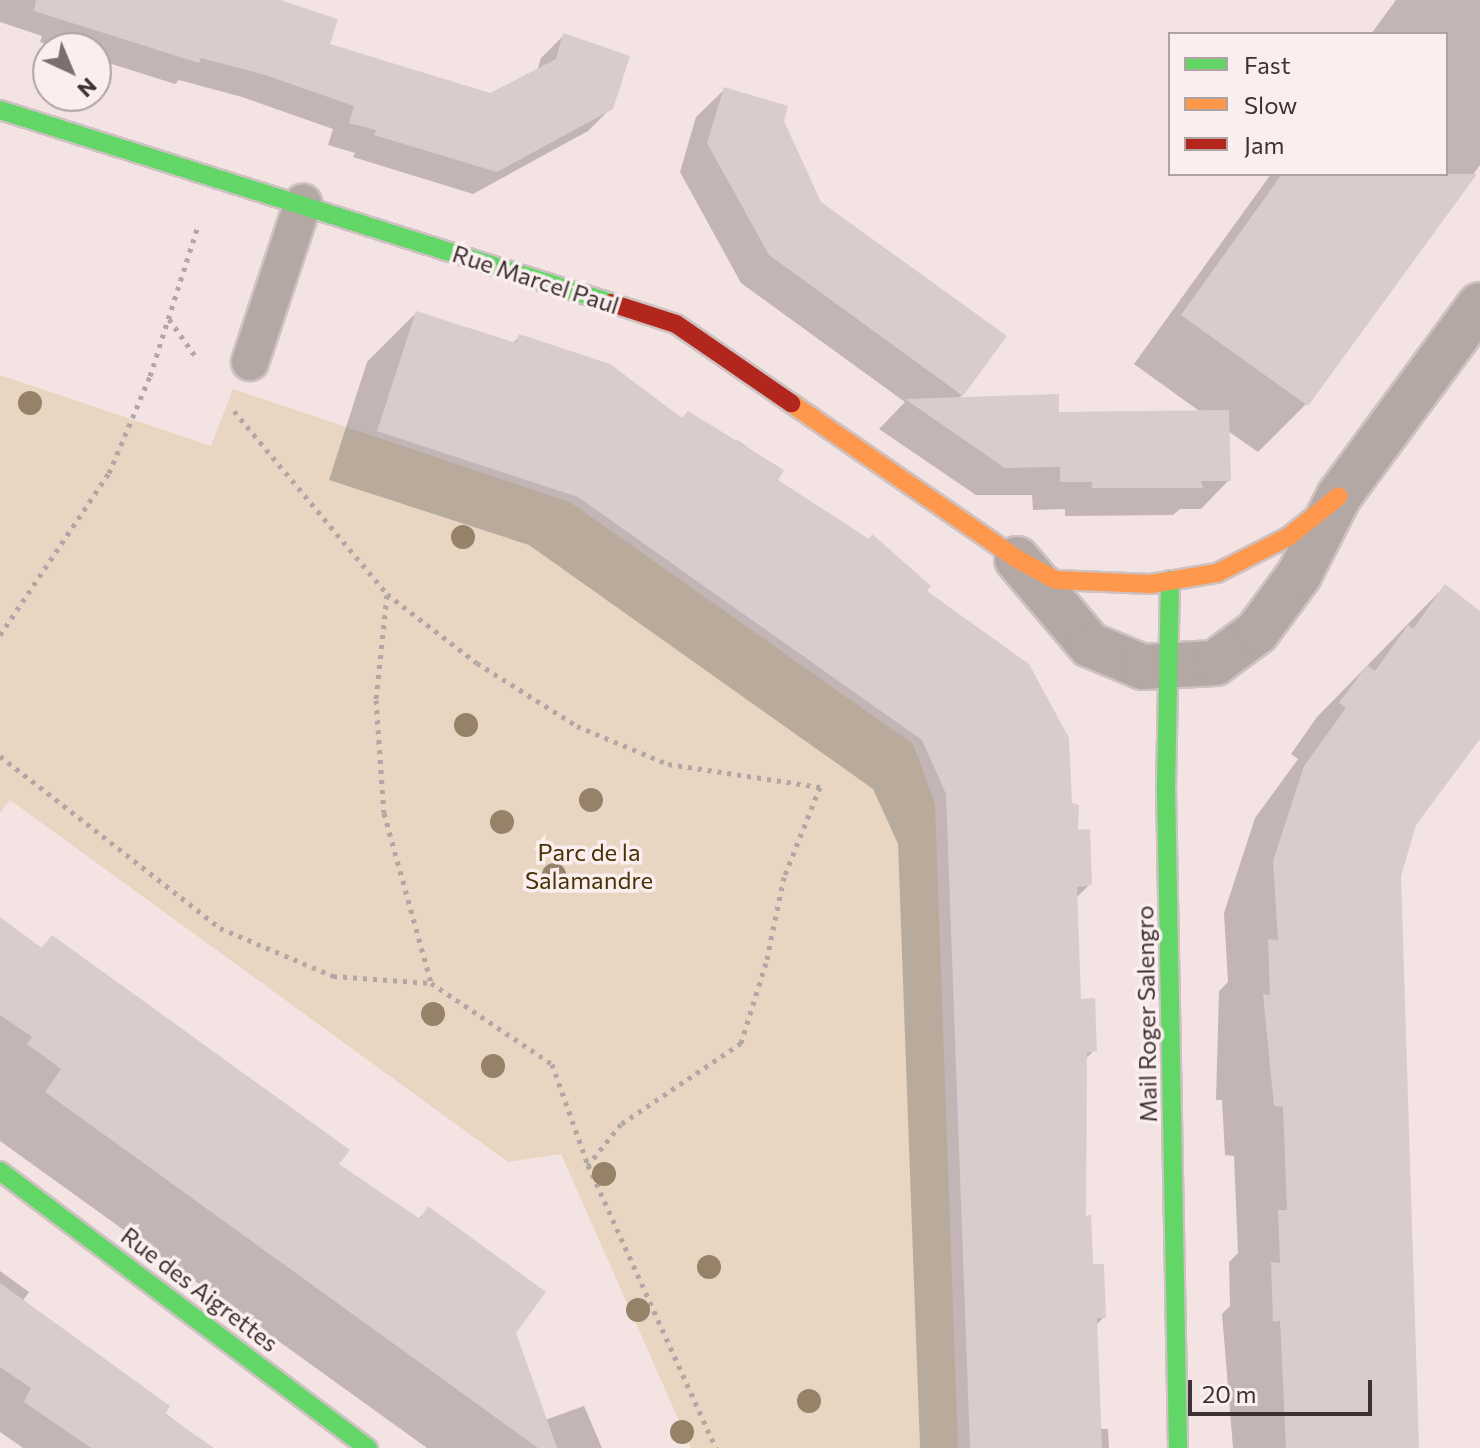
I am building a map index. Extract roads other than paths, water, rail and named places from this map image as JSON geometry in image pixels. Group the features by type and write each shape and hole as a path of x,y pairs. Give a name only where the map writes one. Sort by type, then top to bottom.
{"street":[{"name":"Rue Marcel Paul","path":"0,110 303,203 676,324 1017,559 1056,580 1170,580 1217,573 1288,537 1339,496"},
{"name":"Rue Marcel Paul","path":"1017,559 1090,645 1143,667 1171,668 1215,663 1257,632 1299,575 1339,496 1480,305"},
{"name":"Mail Roger Salengro","path":"1170,580 1171,668 1166,786 1178,1448"},
{"name":"Rue des Aigrettes","path":"0,1171 368,1448"}],"lane":[{"path":"250,362 303,203"}],"park label":[{"name":"Parc de la Salamandre","path":"589,866"}]}
